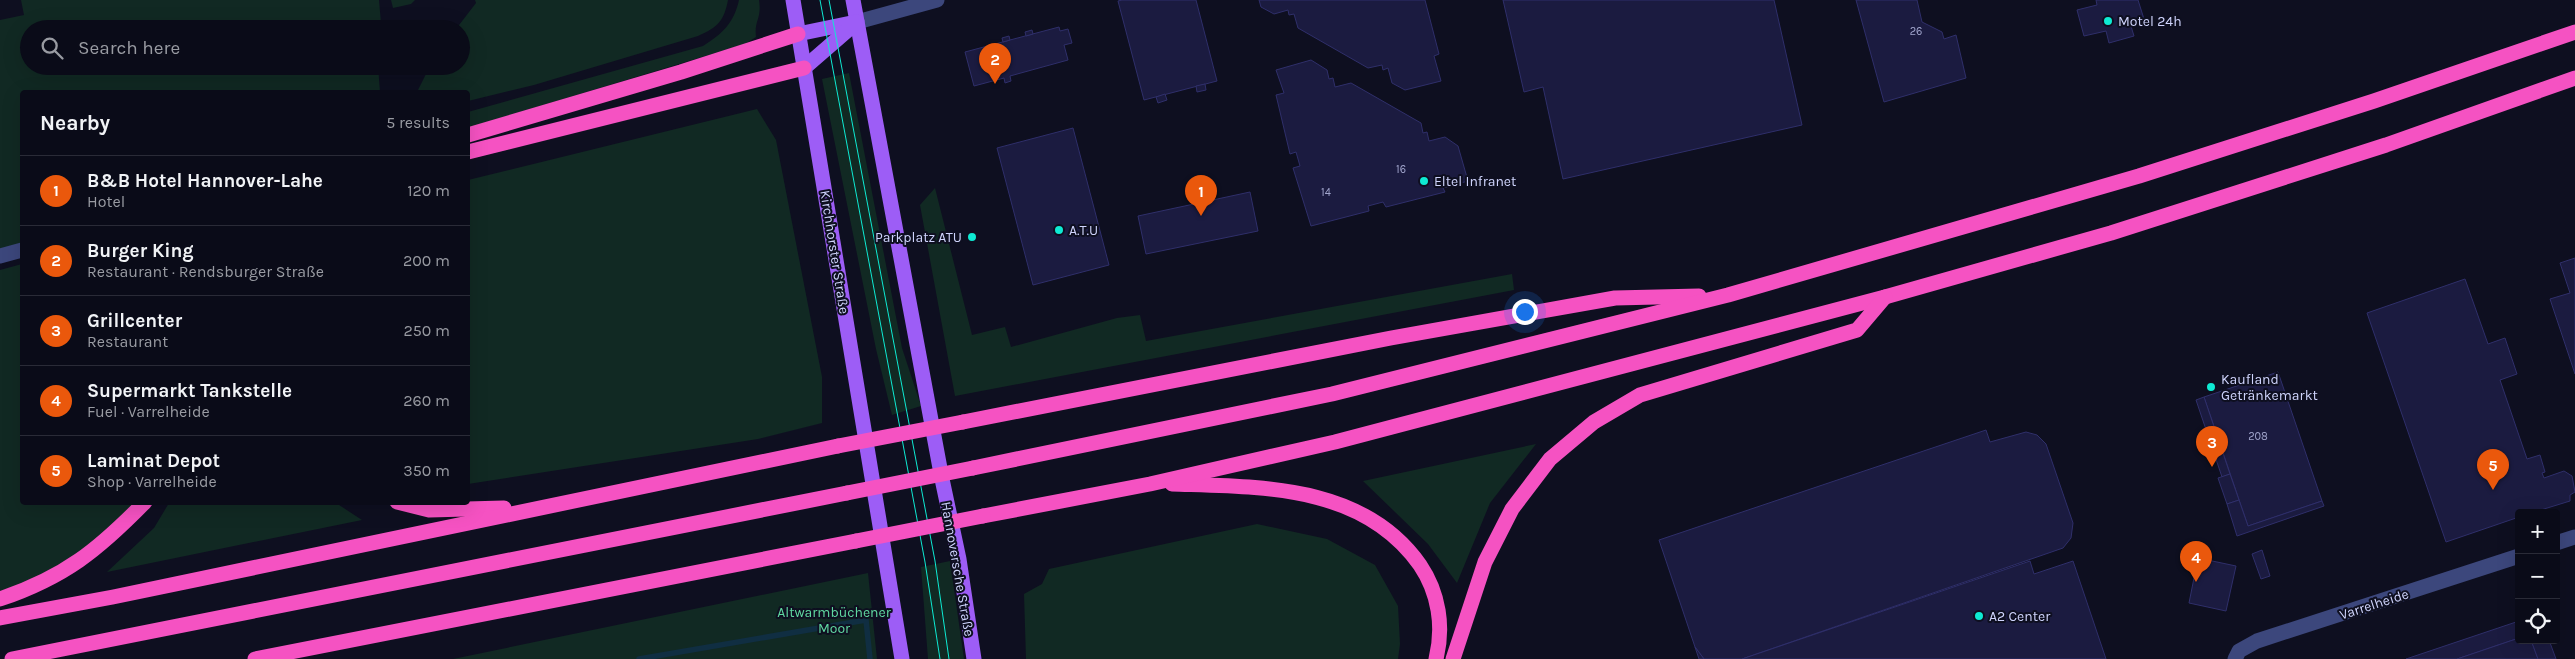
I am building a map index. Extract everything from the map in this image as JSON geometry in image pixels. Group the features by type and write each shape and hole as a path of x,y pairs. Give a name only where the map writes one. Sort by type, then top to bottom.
{"highway":[{"path":"12,659 973,468 1332,394 1728,295 2139,176 2374,101 2575,32"},
{"path":"470,134 671,75 798,34"},
{"path":"470,152 804,68"},
{"path":"255,659 1150,484 1335,442 1885,297 2130,227 2386,145 2575,78"},
{"path":"0,618 113,597 838,446 1391,338 1615,298 1728,295"},
{"path":"1453,659 1485,562 1512,509 1550,460 1587,428 1640,396 1857,330 1885,297"},
{"path":"1150,484 1232,486 1298,492 1342,504 1377,523 1407,547 1431,581 1439,613 1439,646 1436,659"},
{"path":"409,505 429,510 455,511 563,504"},
{"path":"0,599 65,572 108,540 143,505"}],"main road":[{"name":"Kirchhorster Straße","path":"792,0 878,503 902,659"},
{"path":"853,0 857,22"},
{"path":"798,34 857,22"},
{"path":"804,68 857,22"},
{"name":"Hannoversche Straße","path":"857,22 942,479 959,558 974,659"}],"street":[{"path":"857,22 937,0"},
{"path":"0,256 20,251"},
{"path":"2560,542 2575,537"},
{"name":"Varrelheide","path":"2235,659 2239,652 2257,641 2515,557"}],"green space":[{"path":"21,0 379,0 381,20 20,20 20,75 379,75 380,90 20,90 20,244 0,250 0,20 24,15"},
{"path":"391,0 415,0 411,4 393,8"},
{"path":"475,0 728,0 719,23 711,30 698,36 534,85 470,101 470,90 418,90 426,75 470,75 470,20 463,20 476,3"},
{"path":"739,0 759,0 760,11 756,27 756,37 745,44 470,127 470,111 703,46 726,27 737,8"},
{"path":"849,73 902,348 921,406 892,415 876,349 822,79"},
{"path":"757,109 776,140 822,377 822,423 758,439 470,484 470,180"},
{"path":"935,188 972,335 1005,327 1011,347 1117,318 1140,315 1146,341 1512,274 1514,290 955,396 920,205"},
{"path":"20,265 20,505 134,505 92,547 29,582 0,591 0,270"},
{"path":"1536,444 1490,503 1457,583 1428,544 1363,481"},
{"path":"168,505 339,505 362,520 107,572 154,528"},
{"path":"1257,524 1327,539 1375,565 1398,606 1400,644 1398,659 1026,659 1024,594 1042,584 1049,569"},
{"path":"950,561 964,659 928,659 921,567"},
{"name":"Altwarmbüchener Moor","path":"868,573 877,659 453,659"}],"building":[{"path":"1196,0 1217,81 1144,100 1118,1"},
{"path":"1259,0 1425,0 1439,54 1434,56 1441,81 1405,90 1392,83 1388,68 1383,70 1382,65 1368,68 1298,28 1294,14 1289,15 1288,10 1274,14 1261,7"},
{"path":"1503,0 1774,0 1802,125 1563,179 1543,87 1524,92"},
{"path":"1856,0 1917,0 1922,22 1942,32 1944,39 1956,35 1966,78 1884,102"},
{"name":"Motel 24h","path":"2096,0 2138,0 2144,19 2130,23 2134,36 2109,43 2106,31 2084,36 2077,10 2097,5"},
{"path":"1059,27 1060,31 1068,29 1072,43 1064,45 1068,60 1010,76 1011,81 1005,83 1004,78 974,86 965,52"},
{"path":"1032,30 1033,34 1026,36 1025,32"},
{"path":"1009,36 1010,40 1003,42 1002,38"},
{"path":"1311,60 1327,70 1329,79 1333,78 1335,87 1351,83 1421,123 1423,133 1427,132 1429,141 1445,137 1458,146 1468,181 1443,188 1445,192 1386,207 1383,202 1368,206 1369,211 1311,226 1293,168 1300,166 1296,152 1290,154 1276,95 1284,93 1276,70"},
{"path":"1205,84 1206,90 1197,92 1196,86"},
{"path":"1165,94 1167,100 1158,103 1156,97"},
{"name":"A.T.U","path":"1073,128 1109,265 1033,285 997,148"},
{"path":"1250,192 1258,231 1146,254 1138,216"},
{"path":"2575,258 2575,374 2550,299 2570,293 2560,263"},
{"path":"2465,279 2488,344 2505,338 2517,374 2500,380 2527,459 2540,455 2545,472 2542,473 2544,478 2564,471 2572,476 2575,492 2570,495 2570,501 2544,509 2515,509 2515,518 2446,542 2367,313"},
{"path":"2278,372 2322,501 2248,526 2204,397"},
{"path":"2204,397 2230,474 2222,477 2196,400"},
{"path":"1986,430 1990,442 2026,432 2037,435 2046,444 2073,523 2071,538 2063,548 1742,659 1704,659 1695,647 1659,540"},
{"path":"2230,474 2239,500 2227,504 2218,478"},
{"path":"2239,500 2248,526 2322,501 2324,506 2237,536 2227,504"},
{"path":"2262,550 2270,576 2261,579 2252,554"},
{"path":"2198,558 2236,566 2226,611 2189,603"},
{"name":"A2 Center","path":"2030,561 2034,574 2073,561 2106,659 1742,659"},
{"path":"2515,622 2515,639 2457,659 2406,659"},
{"path":"2515,639 2515,644 2532,644 2538,659 2457,659"},
{"path":"2532,644 2550,644 2556,659 2538,659"},
{"path":"1695,647 1704,659 1699,659"}],"waterway":[{"path":"639,659 866,620 870,659"}],"tram line":[{"path":"820,0 925,562 940,659"},
{"path":"829,0 935,561 949,659"}],"place":[{"name":"Motel 24h","path":"2108,21"},
{"name":"Burger King","path":"995,84"},
{"name":"Eltel Infranet","path":"1424,181"},
{"name":"B&B Hotel Hannover-Lahe","path":"1201,216"},
{"name":"A.T.U","path":"1059,230"},
{"name":"Parkplatz ATU","path":"972,237"},
{"name":"Kaufland Getränkemarkt","path":"2211,387"},
{"name":"Grillcenter","path":"2212,467"},
{"name":"Laminat Depot","path":"2493,490"},
{"name":"Supermarkt Tankstelle","path":"2196,582"},
{"name":"A2 Center","path":"1979,616"}]}
